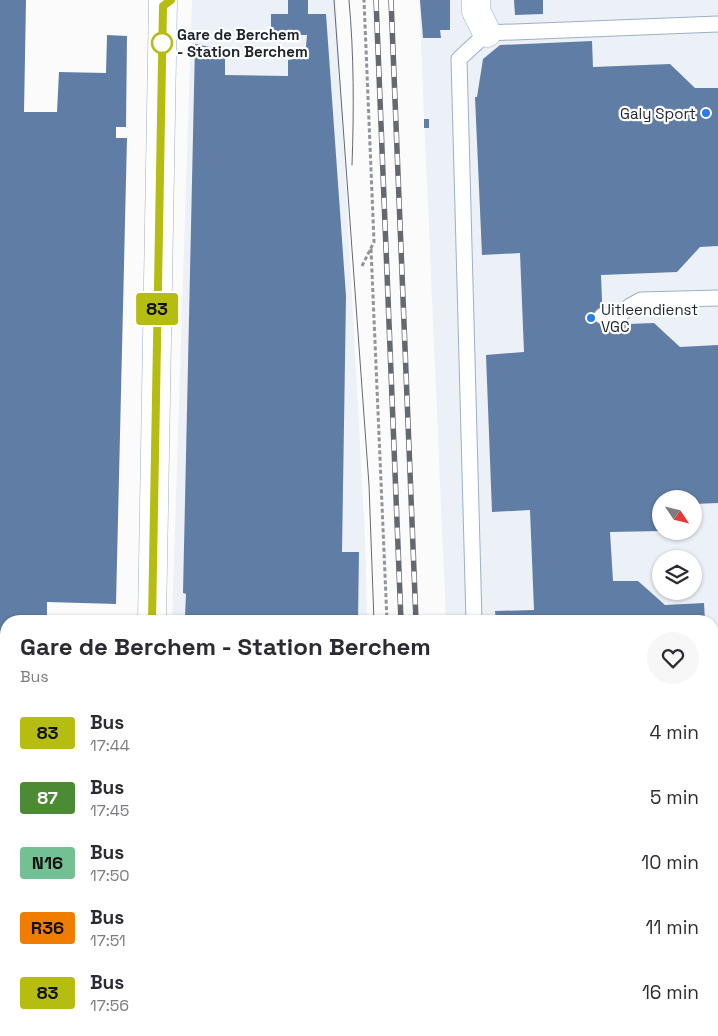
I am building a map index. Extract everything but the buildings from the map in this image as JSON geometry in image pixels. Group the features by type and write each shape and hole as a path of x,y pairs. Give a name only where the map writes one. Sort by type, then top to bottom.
{"street":[{"path":"476,0 476,12 486,33"},
{"path":"152,615 166,2"}],"lane":[{"path":"474,615 459,59 486,33 718,24"},
{"path":"602,316 621,314 641,300 718,298"}],"path":[{"path":"362,266 374,242 364,0"},
{"path":"371,249 387,615"}],"shaded area":[{"path":"192,0 336,0 365,538 367,615 172,615"},
{"path":"419,0 718,0 718,615 446,615"}],"tram line":[{"path":"334,0 369,485 374,615"},
{"path":"349,0 353,82 352,165"}],"railway":[{"path":"376,0 401,615"},
{"path":"391,0 416,615"}],"bus line":[{"name":"83","path":"152,615 163,6 171,0"}],"place":[{"name":"Gare de Berchem - Station Berchem","path":"162,43"},
{"name":"Galy Sport","path":"706,113"},
{"name":"Uitleendienst VGC","path":"591,318"}]}
